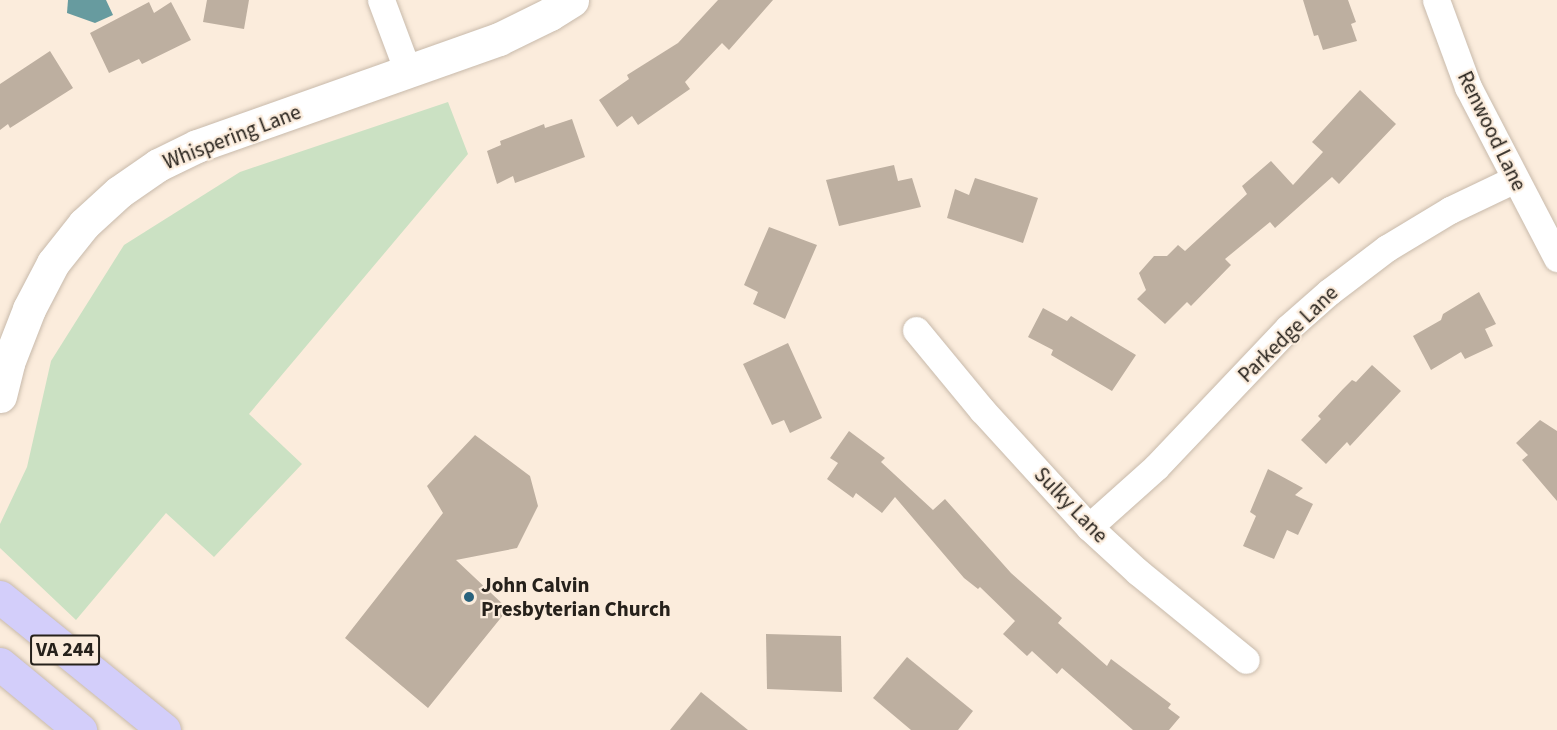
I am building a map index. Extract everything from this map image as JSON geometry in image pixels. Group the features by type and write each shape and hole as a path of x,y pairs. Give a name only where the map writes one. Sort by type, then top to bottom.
{"main road":[{"name":"VA 244","path":"0,597 164,730"},
{"name":"VA 244","path":"0,664 80,730"}],"street":[{"path":"381,0 408,72"},
{"name":"Whispering Lane","path":"0,396 8,363 29,309 53,263 84,224 119,192 158,165 197,146 498,39 550,14 572,0"},
{"name":"Renwood Lane","path":"1436,0 1468,87 1557,258"},
{"name":"Parkedge Lane","path":"1089,527 1156,467 1288,328 1329,292 1387,248 1450,210 1515,179"},
{"name":"Sulky Lane","path":"916,330 982,410 1089,527 1138,572 1246,660"}],"green space":[{"path":"448,102 468,154 249,414 302,464 214,557 166,513 76,620 0,548 0,524 27,467 51,361 124,245 240,172"}],"water":[{"path":"68,0 106,0 113,15 95,23 67,13"}],"building":[{"path":"207,0 249,0 244,29 203,22"},
{"path":"718,0 773,0 729,50 722,43 685,82 690,89 638,125 632,116 617,127 599,100 629,79 627,75 678,43"},
{"path":"1303,0 1348,0 1356,22 1351,24 1357,41 1323,50 1318,35 1314,36"},
{"path":"149,2 154,13 171,2 191,40 142,64 139,59 109,73 90,33"},
{"path":"50,51 73,88 10,128 8,124 0,130 0,84"},
{"path":"1360,90 1396,124 1339,184 1332,177 1275,228 1270,222 1225,259 1231,265 1191,306 1187,302 1165,324 1137,299 1146,290 1139,273 1154,256 1167,256 1178,245 1185,251 1247,194 1242,186 1271,161 1293,185 1323,152 1312,142"},
{"path":"572,119 585,157 515,183 513,176 497,184 487,151 501,145 500,141 544,124 545,128"},
{"path":"894,165 898,181 912,178 921,207 839,226 826,180"},
{"path":"975,178 1038,198 1023,243 947,218 955,189 969,195"},
{"path":"769,227 817,245 785,319 753,304 758,292 744,285"},
{"path":"1479,292 1496,324 1485,329 1493,346 1465,359 1461,352 1431,370 1413,336 1441,320 1443,314"},
{"path":"1043,308 1067,321 1071,316 1136,355 1112,391 1051,355 1053,350 1028,337"},
{"path":"788,343 822,418 790,433 784,420 772,425 743,364"},
{"path":"1372,365 1401,391 1350,446 1347,442 1326,464 1301,440 1321,419 1318,416 1343,389 1352,380 1356,382"},
{"path":"1540,420 1557,431 1557,501 1522,460 1528,455 1516,443"},
{"path":"849,431 885,458 881,462 933,510 945,499 1011,573 1062,618 1058,623 1107,666 1111,659 1171,704 1168,708 1180,717 1169,730 1133,730 1062,668 1057,674 1032,651 1027,656 1003,634 1015,621 980,587 978,589 964,578 895,497 882,513 856,493 853,498 827,479 838,463 830,458"},
{"path":"475,435 530,476 538,506 517,548 456,560 508,609 428,708 345,638 443,513 427,486"},
{"path":"1268,469 1303,488 1295,495 1313,504 1298,535 1287,530 1274,559 1243,546 1256,516 1250,512"},
{"path":"766,634 841,636 842,692 767,689"},
{"path":"907,657 973,711 958,730 911,730 873,698"},
{"path":"701,692 748,730 670,730"}],"place":[{"name":"John Calvin Presbyterian Church","path":"469,597"}]}
